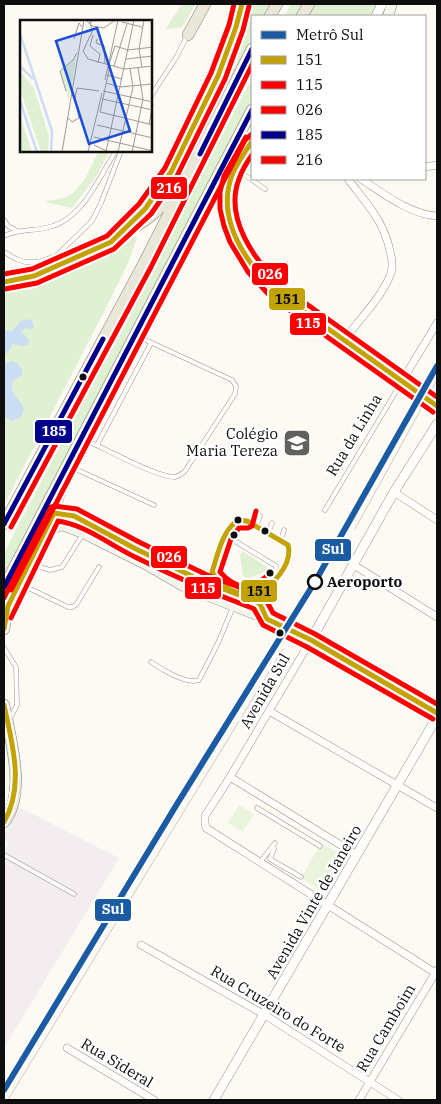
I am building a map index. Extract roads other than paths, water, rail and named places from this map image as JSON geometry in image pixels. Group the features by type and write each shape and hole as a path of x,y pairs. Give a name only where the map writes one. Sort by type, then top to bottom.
{"highway":[{"path":"188,35 205,4"},
{"path":"271,15 277,4"},
{"path":"4,523 139,272 251,51"},
{"path":"4,587 251,112"},
{"path":"239,135 251,125"},
{"path":"111,242 152,217 165,204 201,151"},
{"path":"46,531 54,514 73,453"},
{"path":"4,628 6,610"},
{"path":"4,705 14,757 12,806 4,822"}],"main road":[{"path":"251,143 231,177 227,195 229,216 237,239 248,260 258,274 275,290 437,404"},
{"path":"6,610 46,531 62,526 83,534 169,578 233,607 267,619"},
{"path":"301,635 437,715"}],"street":[{"path":"4,282 34,276 111,242 145,209 171,172 218,76 236,27 242,4"},
{"path":"344,340 382,290 390,276 393,264 387,236 379,220 349,180"},
{"path":"364,180 414,210 437,216"},
{"name":"Rua da Linha","path":"402,381 437,323"},
{"name":"Avenida Sul","path":"260,862 206,828 205,816 270,711 394,492 437,424"},
{"path":"394,492 437,520"},
{"path":"354,565 437,617"},
{"path":"270,711 437,808"},
{"name":"Avenida Vinte de Janeiro","path":"214,1100 437,715"},
{"path":"230,777 357,855"},
{"path":"260,862 437,972"},
{"name":"Rua Cruzeiro do Forte","path":"141,945 264,1015 398,1100"},
{"name":"Rua Camboim","path":"359,1100 437,972"},
{"name":"Rua Sideral","path":"67,1048 154,1100"}],"lane":[{"path":"152,94 188,35 199,4"},
{"path":"4,236 17,231 52,226 75,213 85,202 115,152"},
{"path":"4,252 25,262 38,262 56,256 92,221 122,152"},
{"path":"236,170 251,180"},
{"path":"251,180 265,189"},
{"path":"4,220 8,226 17,231"},
{"path":"4,272 17,276 34,276"},
{"path":"81,438 168,477 178,477 185,471 235,394 236,386 232,380 134,335"},
{"path":"97,445 151,343"},
{"name":"Rua da Linha","path":"325,510 402,381"},
{"path":"69,466 154,505"},
{"path":"54,514 74,516 202,581 258,602 267,619"},
{"path":"256,526 260,516"},
{"path":"220,549 235,541 275,566 275,578 284,568 290,557 291,550 288,545 256,526 241,520 234,521 227,531 220,549 212,572 214,577 232,592"},
{"path":"268,534 272,523"},
{"path":"281,541 284,530"},
{"path":"30,564 50,570 62,568 83,534"},
{"path":"158,560 169,578"},
{"path":"20,584 68,607 72,607 76,604 99,567"},
{"path":"150,662 169,673 194,682 199,680 218,643 233,607"},
{"path":"4,648 16,668 17,706 7,722"},
{"path":"257,808 320,846"},
{"path":"260,862 274,845 270,859 301,877"},
{"path":"4,855 74,894"}],"water":[{"path":"28,319 32,321 34,327 32,329 25,328 21,332 29,340 28,345 12,344 9,351 4,355 4,331 12,331 21,321"},
{"path":"12,361 17,363 22,369 22,375 13,381 12,390 21,402 24,410 20,418 12,421 4,416 4,364"}],"tunnel":[{"path":"267,619 301,635"}],"tram line":[{"path":"355,529 437,380"},
{"path":"8,1100 283,649"}],"metro line":[{"name":"Sul","path":"4,1090 177,804 316,580 437,366"}],"place":[{"name":"Colégio Maria Tereza","path":"297,443"},
{"name":"Aeroporto","path":"315,582"}]}
